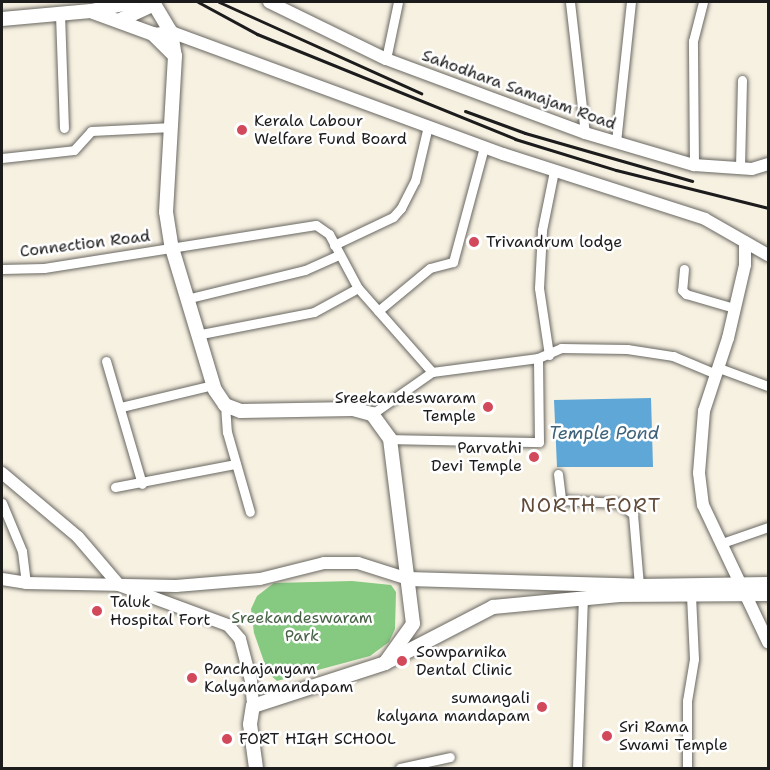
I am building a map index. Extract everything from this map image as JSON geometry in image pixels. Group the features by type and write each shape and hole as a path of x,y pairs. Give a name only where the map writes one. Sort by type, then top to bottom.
{"main road":[{"path":"2,19 91,11 133,2"},
{"path":"120,20 151,4"},
{"path":"151,4 171,32 175,56 172,127 165,181 172,248 196,335 213,385 225,405 241,411 353,409 372,414 390,439 413,624 384,663"},
{"path":"151,4 153,34"},
{"path":"91,11 153,34 175,56"},
{"path":"408,579 744,589 768,594"},
{"path":"256,768 250,724 252,706 384,663 493,607 619,595 691,595 768,584"}],"street":[{"name":"Sahodhara Samajam Road","path":"269,2 386,59 585,133 694,165 740,168 768,164"},
{"path":"386,59 398,2"},
{"path":"570,2 585,133"},
{"path":"616,142 631,2"},
{"path":"694,165 693,41 703,2"},
{"path":"60,14 64,128"},
{"path":"153,34 171,32 484,147 705,219 768,255"},
{"path":"740,168 742,80"},
{"path":"428,126 415,181 401,208 393,217 334,244 358,288 432,372"},
{"path":"2,158 74,150 91,130 172,127"},
{"path":"378,311 430,268 453,262 484,147"},
{"path":"549,355 539,288 542,230 554,171"},
{"name":"Connection Road","path":"2,269 44,268 311,225 324,228 334,244"},
{"path":"745,242 745,265 718,371 704,411 699,473 703,505 768,642"},
{"path":"186,299 305,270 339,255"},
{"path":"684,269 682,290 686,294 734,308"},
{"path":"196,335 314,312 358,288"},
{"path":"372,414 432,372 538,358 561,348 581,346 673,356 768,386"},
{"path":"390,439 539,442 538,358"},
{"path":"106,361 142,484"},
{"path":"121,407 213,385"},
{"path":"225,405 227,432 250,512"},
{"path":"115,487 142,484 237,464"},
{"path":"2,473 78,537 119,585 228,625 240,639 251,681 252,706"},
{"path":"558,474 561,500 618,502 633,513 639,586"},
{"path":"2,503 22,551 26,583"},
{"path":"722,543 768,528"},
{"path":"2,579 26,583 119,585 231,583 324,563 358,563 408,579"},
{"path":"687,768 687,701 694,659 691,595"},
{"path":"577,768 583,600"},
{"path":"400,768 450,757"}],"green space":[{"name":"Sreekandeswaram Park","path":"352,581 391,585 396,592 395,629 389,642 370,656 277,681 268,673 254,633 251,609 257,596 274,583"}],"water":[{"name":"Temple Pond","path":"651,398 653,467 557,467 554,400"}],"railway":[{"path":"198,2 257,34 515,139 616,170 768,208"},
{"path":"219,2 421,93"},
{"path":"465,111 525,133 692,181"}],"place":[{"name":"Kerala Labour Welfare Fund Board","path":"242,130"},
{"name":"Trivandrum lodge","path":"474,242"},
{"name":"Sreekandeswaram Temple","path":"488,407"},
{"name":"Parvathi Devi Temple","path":"534,457"},
{"name":"Taluk Hospital Fort","path":"97,611"},
{"name":"Sowparnika Dental Clinic","path":"402,661"},
{"name":"Panchajanyam Kalyanamandapam","path":"192,678"},
{"name":"sumangali kalyana mandapam","path":"542,707"},
{"name":"Sri Rama Swami Temple","path":"607,736"},
{"name":"FORT HIGH SCHOOL","path":"227,739"}],"district":[{"name":"NORTH FORT","path":"591,505"}]}
